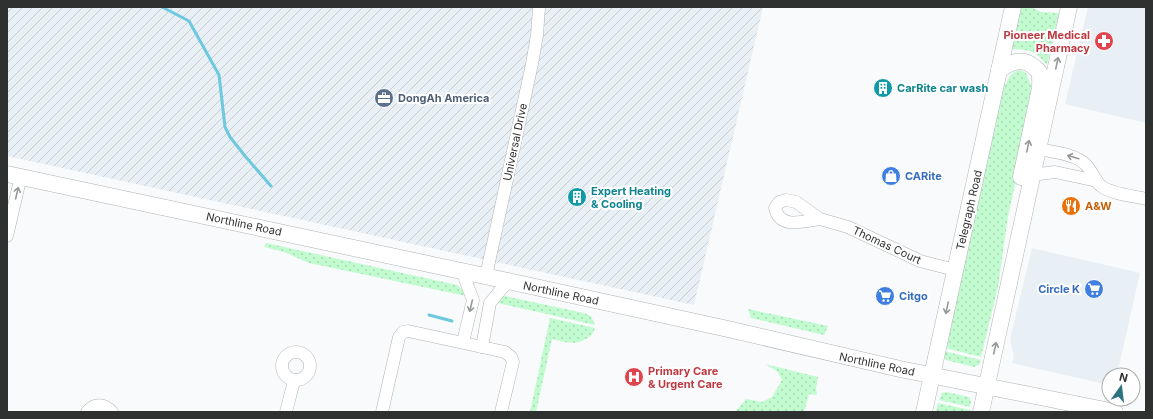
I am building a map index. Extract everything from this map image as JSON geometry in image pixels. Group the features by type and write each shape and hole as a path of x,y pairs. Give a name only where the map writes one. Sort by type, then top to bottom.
{"main road":[{"name":"Telegraph Road","path":"924,412 1013,7"},
{"path":"981,412 1069,7"},
{"path":"999,71 1012,62 1026,61 1039,72 1041,78 1013,212 1008,252 1012,266"},
{"name":"Northline Road","path":"14,175 486,276 900,369 1115,412"}],"street":[{"name":"Universal Drive","path":"486,276 532,64 537,35 539,7"},
{"path":"1039,149 1072,156 1081,160 1086,164 1102,187 1111,191 1146,199"},
{"path":"1032,176 1055,172 1097,181"},
{"path":"7,236 14,175"},
{"name":"Thomas Court","path":"820,219 848,227 920,261 955,270"},
{"path":"462,271 473,300 463,342"},
{"path":"482,347 490,303 508,281"},
{"path":"382,412 399,337 403,332 408,331 505,352 511,357 513,362 501,412"},
{"path":"286,412 294,381"},
{"path":"87,412 90,408 100,405 109,408 112,412"}],"shaded area":[{"path":"7,7 763,7 694,305 7,156"},
{"path":"1088,7 1146,7 1146,123 1065,104"},
{"path":"1032,248 1140,273 1119,367 1101,367 1101,383 1012,363 1014,357 1010,339"}],"green space":[{"path":"1021,7 1031,7 1041,12 1059,13 1047,65 1039,56 1032,52 1012,49"},
{"path":"1020,70 1026,73 1031,85 1031,99 1034,99 1008,216 998,287 981,357 945,348 1004,84 1006,84 1012,73"},
{"path":"266,243 457,285 465,292 466,296 309,263 284,252 264,247"},
{"path":"502,296 584,313 591,316 595,325 498,303"},
{"path":"748,309 828,326 824,335 751,318"},
{"path":"550,318 595,328 590,336 580,342 576,343 552,339 536,412 530,412"},
{"path":"944,351 981,360 980,364 974,367 946,360 944,357"},
{"path":"765,364 818,377 816,389 817,394 809,394 804,412 735,412 746,399 762,402 772,397 782,380 778,372"},
{"path":"946,392 969,397 971,402 970,407 939,400 942,393"},
{"path":"938,403 970,410 969,412 936,412"}],"waterway":[{"path":"162,7 189,21 219,75 225,127 230,137 271,186"},
{"path":"429,315 452,321"}],"place":[{"name":"Pioneer Medical Pharmacy","path":"1104,41"},
{"name":"CarRite car wash","path":"883,88"},
{"name":"DongAh America","path":"384,98"},
{"name":"CARite","path":"891,176"},
{"name":"Expert Heating & Cooling","path":"577,197"},
{"name":"A&W","path":"1071,206"},
{"name":"Circle K","path":"1094,289"},
{"name":"Citgo","path":"885,296"},
{"name":"Primary Care & Urgent Care","path":"634,377"}]}
